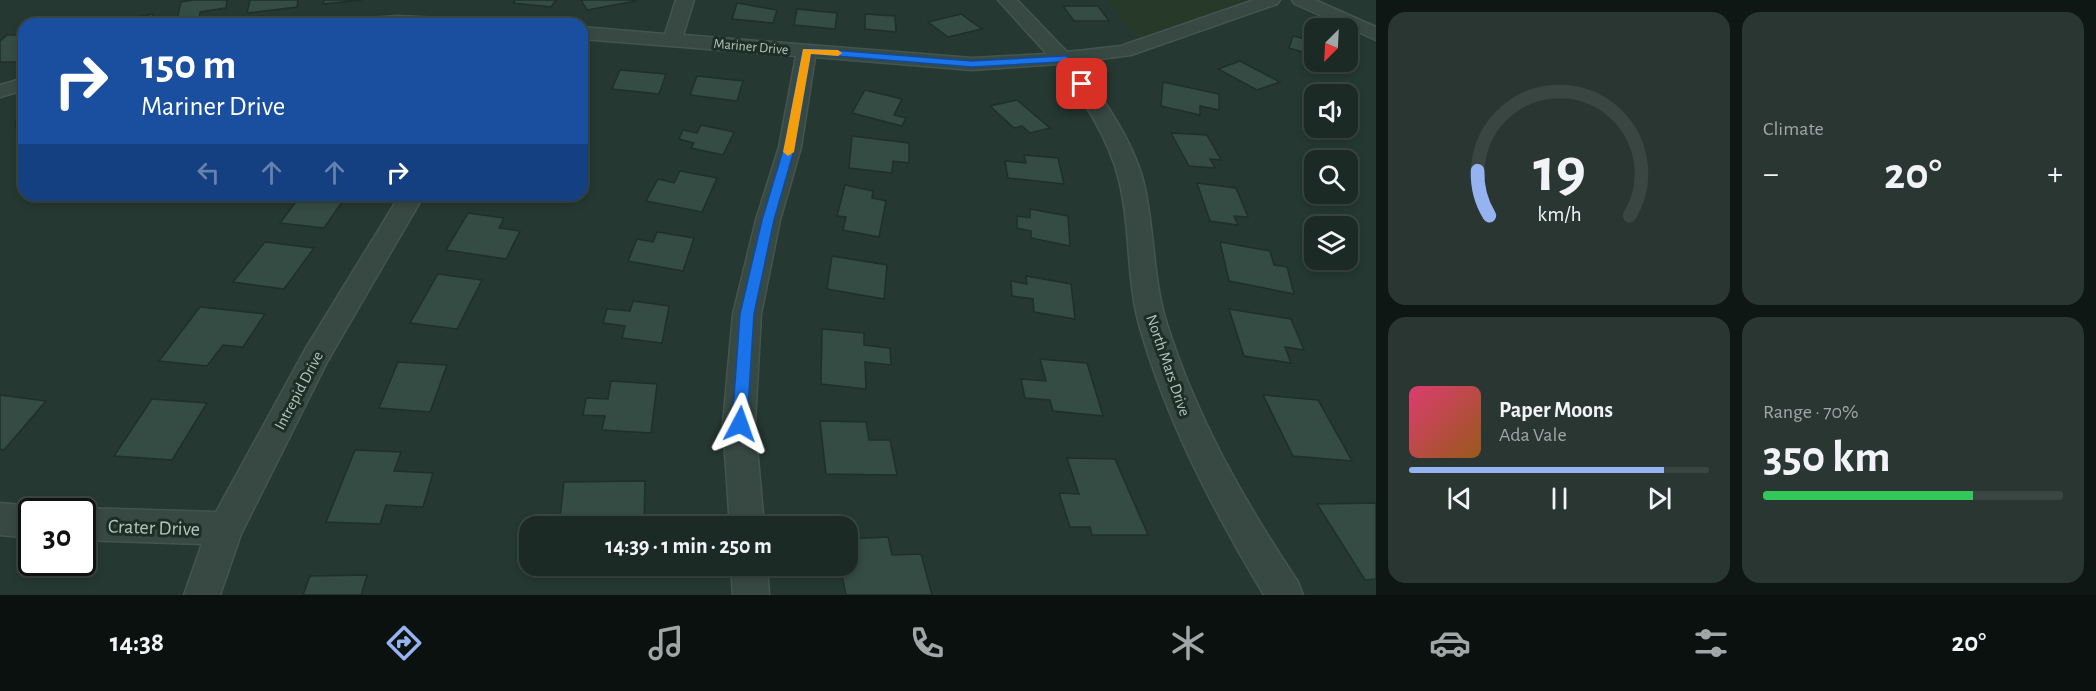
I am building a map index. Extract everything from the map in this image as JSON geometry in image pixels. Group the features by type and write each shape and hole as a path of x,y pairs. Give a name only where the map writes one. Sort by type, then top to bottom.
{"street":[{"path":"672,40 685,0"},
{"name":"North Mars Drive","path":"1006,0 1063,58 1092,97 1131,179 1152,322 1192,433 1239,522 1285,595"},
{"name":"Mariner Drive","path":"588,33 972,64 1063,58 1142,46 1271,0"},
{"path":"1301,0 1376,34"},
{"path":"746,516 740,424 747,314 768,220 790,147 807,51"},
{"path":"0,91 18,86"},
{"name":"Intrepid Drive","path":"202,595 225,529 316,356 408,201"},
{"path":"0,519 18,521"},
{"name":"Crater Drive","path":"96,524 225,529"},
{"path":"750,576 751,595"}],"green space":[{"path":"1106,0 1250,0 1138,38"}],"building":[{"path":"227,0 226,8 200,12 199,18 177,18 181,2"},
{"path":"250,0 298,0 297,7 247,13"},
{"path":"324,0 362,0 323,4"},
{"path":"515,0 556,0 551,7 513,3"},
{"path":"581,0 635,0 636,1 587,10"},
{"path":"737,3 777,10 773,23 732,19"},
{"path":"1063,6 1098,6 1109,21 1074,21"},
{"path":"797,9 837,13 835,29 794,25"},
{"path":"153,14 153,18 133,18"},
{"path":"865,14 895,16 896,32 865,29"},
{"path":"961,14 982,29 948,37 928,22"},
{"path":"7,35 18,35 18,62 0,62 0,41"},
{"path":"1293,36 1304,39 1304,52 1289,48"},
{"path":"1240,61 1280,82 1257,90 1218,69"},
{"path":"620,70 666,74 659,94 612,89"},
{"path":"697,76 743,81 737,101 690,95"},
{"path":"1163,82 1219,94 1219,110 1200,106 1200,115 1161,106"},
{"path":"865,90 902,99 894,115 906,118 902,126 852,113"},
{"path":"1017,100 1050,128 1030,133 1022,126 1014,128 990,106"},
{"path":"18,120 18,140 15,121"},
{"path":"701,125 734,132 723,155 691,148 694,143 679,139 683,130 697,133"},
{"path":"1171,133 1207,135 1221,160 1210,159 1215,168 1189,166"},
{"path":"852,136 909,143 909,163 893,161 892,173 849,168"},
{"path":"1024,155 1058,158 1064,184 1008,178 1005,161 1026,163"},
{"path":"680,171 717,178 702,212 646,201 658,179 674,183"},
{"path":"1197,183 1236,188 1248,217 1234,216 1238,225 1210,221"},
{"path":"845,185 873,191 872,198 886,201 879,237 843,230 846,217 837,216"},
{"path":"296,201 343,201 324,228 280,223"},
{"path":"1030,209 1068,216 1070,246 1031,238 1031,231 1017,228 1017,216 1030,218"},
{"path":"468,213 504,218 499,228 520,231 506,259 446,250"},
{"path":"657,232 694,238 683,271 628,261 637,239 653,242"},
{"path":"265,242 314,248 284,289 233,282"},
{"path":"1220,242 1270,251 1274,265 1287,267 1294,294 1229,281"},
{"path":"832,256 887,265 884,299 827,289"},
{"path":"438,274 482,280 457,329 410,323"},
{"path":"1026,276 1071,284 1075,319 1034,312 1033,299 1012,296 1011,281 1027,284"},
{"path":"633,301 669,306 662,343 622,338 625,326 603,323 607,309 630,311"},
{"path":"200,307 265,314 243,347 223,345 207,366 159,361"},
{"path":"1229,309 1291,319 1304,350 1285,347 1291,363 1244,356"},
{"path":"822,329 864,333 864,345 890,348 891,365 865,362 866,389 821,384"},
{"path":"1040,359 1087,363 1103,416 1053,411 1050,400 1025,398 1021,379 1046,381"},
{"path":"398,362 447,365 430,412 379,408"},
{"path":"611,381 657,384 651,433 602,430 605,416 583,415 586,398 608,399"},
{"path":"0,395 46,401 4,450 0,449"},
{"path":"1263,395 1318,400 1352,461 1293,456"},
{"path":"152,399 207,403 172,460 114,456"},
{"path":"820,421 866,422 869,440 890,440 897,475 826,474"},
{"path":"355,450 401,452 394,471 433,473 423,507 386,505 380,524 326,522"},
{"path":"1067,458 1115,459 1148,535 1092,535 1090,527 1070,527 1059,493 1079,494"},
{"path":"645,481 644,516 560,516 564,482"},
{"path":"1376,503 1376,579 1365,580 1317,504"},
{"path":"888,537 892,555 921,554 932,595 846,595 842,576 858,576 858,538"},
{"path":"367,575 361,595 303,595 310,576"}],"slow traffic":[{"path":"788,152 807,51 838,53"}],"route":[{"path":"740,424 747,314 768,220 790,147 807,51 972,64 1016,63 1063,58 1082,84"}]}
